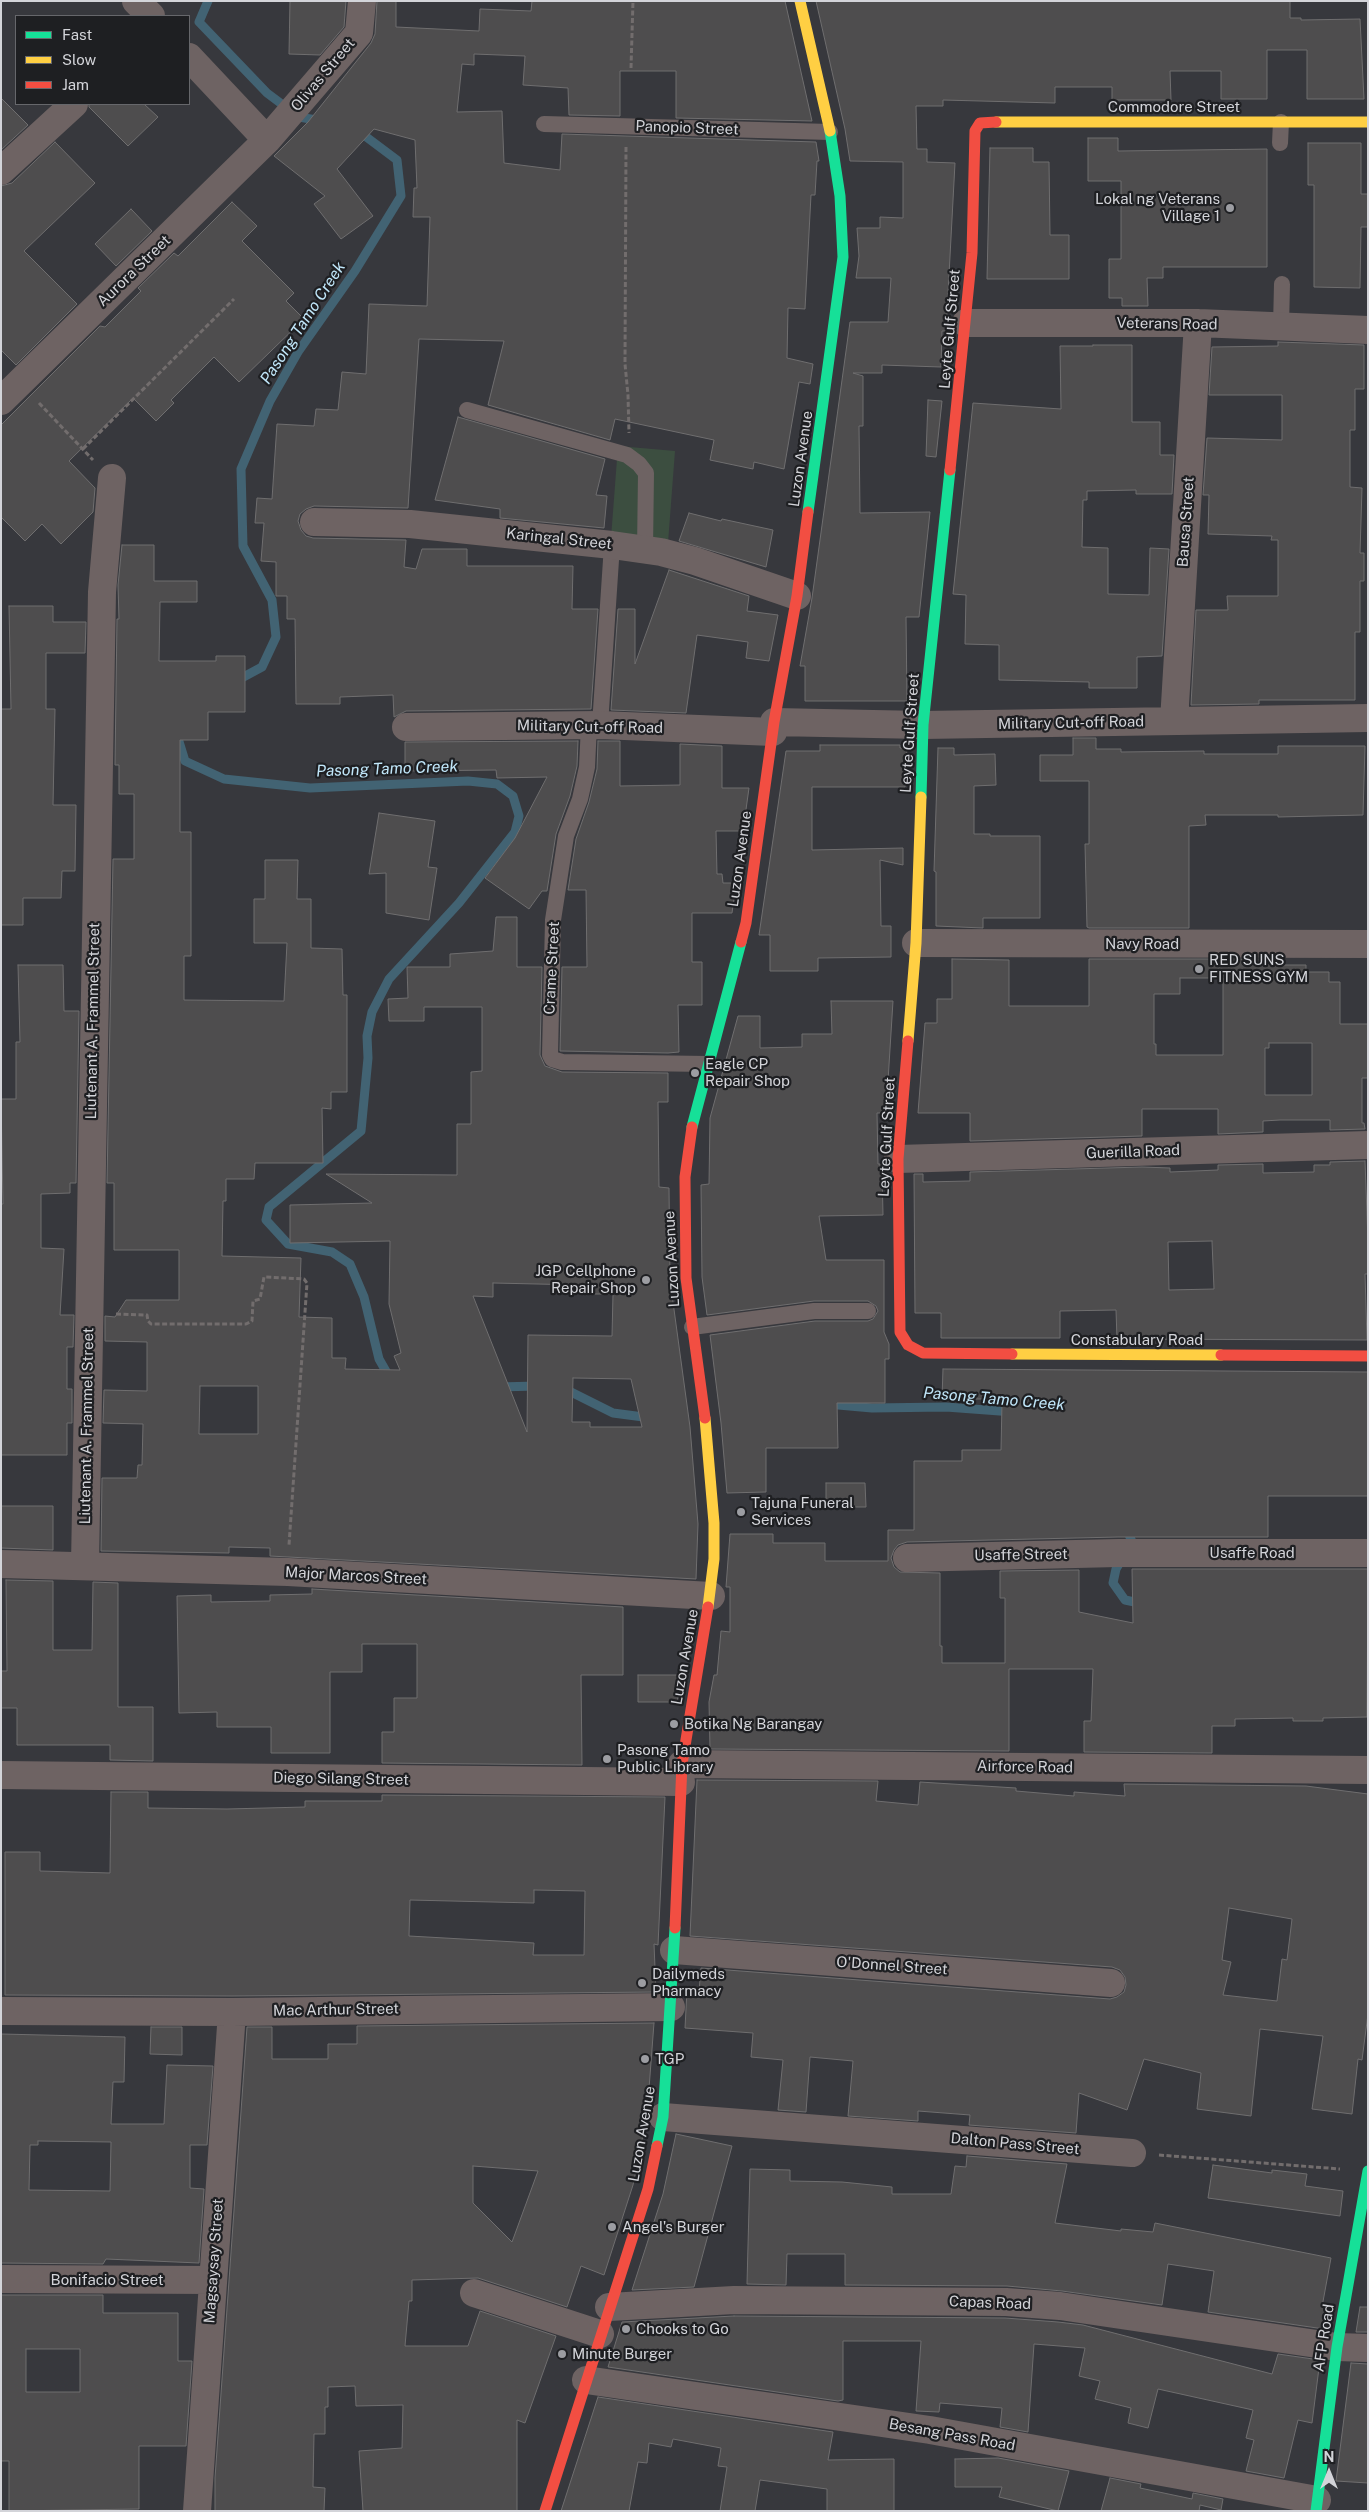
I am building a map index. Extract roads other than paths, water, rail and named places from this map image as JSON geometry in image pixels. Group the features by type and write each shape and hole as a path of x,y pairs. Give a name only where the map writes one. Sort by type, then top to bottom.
{"main road":[{"name":"Luzon Avenue","path":"545,2511 648,2188 663,2117 671,2007 682,1773 711,1596 714,1558 712,1488 706,1425 684,1253 685,1177 693,1123 746,923 774,727 797,596 843,257 840,196 830,132 800,1"},
{"name":"Commodore Street","path":"980,123 1368,122"},
{"name":"Leyte Gulf Street","path":"908,1345 900,1332 898,1311 898,1159 916,943 923,725 966,323 972,253 974,131 980,123"},
{"name":"Constabulary Road","path":"908,1345 923,1353 1368,1356"},
{"name":"AFP Road","path":"1317,2506 1337,2347 1368,2171"}],"street":[{"path":"136,1 150,15"},
{"name":"Olivas Street","path":"267,140 359,33 362,1"},
{"path":"190,57 267,140"},
{"path":"1,171 73,105"},
{"name":"Aurora Street","path":"10,392 267,140"},
{"name":"Veterans Road","path":"966,323 1198,323 1368,330"},
{"name":"Bausa Street","path":"1174,721 1198,323"},
{"name":"Liutenant A. Frammel Street","path":"85,1565 102,592 112,478"},
{"name":"Karingal Street","path":"314,522 410,524 645,550 695,561 797,596"},
{"name":"Military Cut-off Road","path":"406,728 594,725 774,727 1368,718"},
{"name":"Navy Road","path":"916,943 1368,944"},
{"name":"Guerilla Road","path":"898,1159 1368,1145"},
{"name":"Usaffe Road","path":"1127,1553 1368,1553"},
{"name":"Usaffe Street","path":"907,1558 1127,1553"},
{"name":"Major Marcos Street","path":"1,1564 288,1572 711,1596"},
{"name":"Airforce Road","path":"682,1773 1368,1770"},
{"name":"Diego Silang Street","path":"1,1775 682,1773"},
{"name":"O'Donnel Street","path":"674,1950 1111,1983"},
{"name":"Mac Arthur Street","path":"1,2011 232,2012 671,2007"},
{"name":"Magsaysay Street","path":"196,2511 232,2012"},
{"name":"Dalton Pass Street","path":"663,2117 1132,2153"},
{"name":"Bonifacio Street","path":"1,2279 213,2280"},
{"path":"474,2293 600,2334"},
{"name":"Capas Road","path":"609,2307 734,2300 1006,2302 1060,2306 1337,2347 1368,2348"},
{"name":"Besang Pass Road","path":"586,2380 930,2430 1317,2506"}],"lane":[{"path":"1280,143 1281,122"},
{"name":"Panopio Street","path":"544,124 830,132"},
{"path":"1281,327 1282,284"},
{"path":"467,410 627,455 639,464 646,473 645,550"},
{"path":"594,725 612,545"},
{"name":"Crame Street","path":"594,725 580,799 566,836 553,920 550,1055 552,1059 562,1062 708,1064"},
{"path":"692,1327 814,1311 868,1310"}],"waterway":[{"name":"Pasong Tamo Creek","path":"208,1 199,22 267,93 299,117 322,121"},
{"name":"Pasong Tamo Creek","path":"236,681 262,667 276,637 272,600 243,546 241,469 270,401 298,352 355,271 401,196 397,160 365,136 356,132"},
{"name":"Pasong Tamo Creek","path":"177,735 185,761 224,779 310,788 468,781 497,784 513,796 519,816 515,832 459,903 389,979 372,1012 367,1036 368,1058 361,1131 269,1207 266,1220 288,1244 332,1252 350,1264 364,1297 379,1359 391,1380"},
{"name":"Pasong Tamo Creek","path":"498,1387 537,1386"},
{"name":"Pasong Tamo Creek","path":"563,1388 613,1413 651,1418"},
{"name":"Pasong Tamo Creek","path":"827,1404 872,1408 946,1407 1013,1412"},
{"name":"Pasong Tamo Creek","path":"1126,1527 1132,1542 1116,1569 1113,1583 1125,1600 1144,1604"}],"place":[{"name":"Lokal ng Veterans Village 1","path":"1230,208"},
{"name":"RED SUNS FITNESS GYM","path":"1199,969"},
{"name":"Eagle CP Repair Shop","path":"695,1073"},
{"name":"JGP Cellphone Repair Shop","path":"646,1280"},
{"name":"Tajuna Funeral Services","path":"741,1512"},
{"name":"Botika Ng Barangay","path":"674,1724"},
{"name":"Pasong Tamo Public Library","path":"607,1759"},
{"name":"Dailymeds Pharmacy","path":"642,1983"},
{"name":"TGP","path":"645,2059"},
{"name":"Angel's Burger","path":"612,2227"},
{"name":"Chooks to Go","path":"626,2329"},
{"name":"Minute Burger","path":"562,2354"}]}
